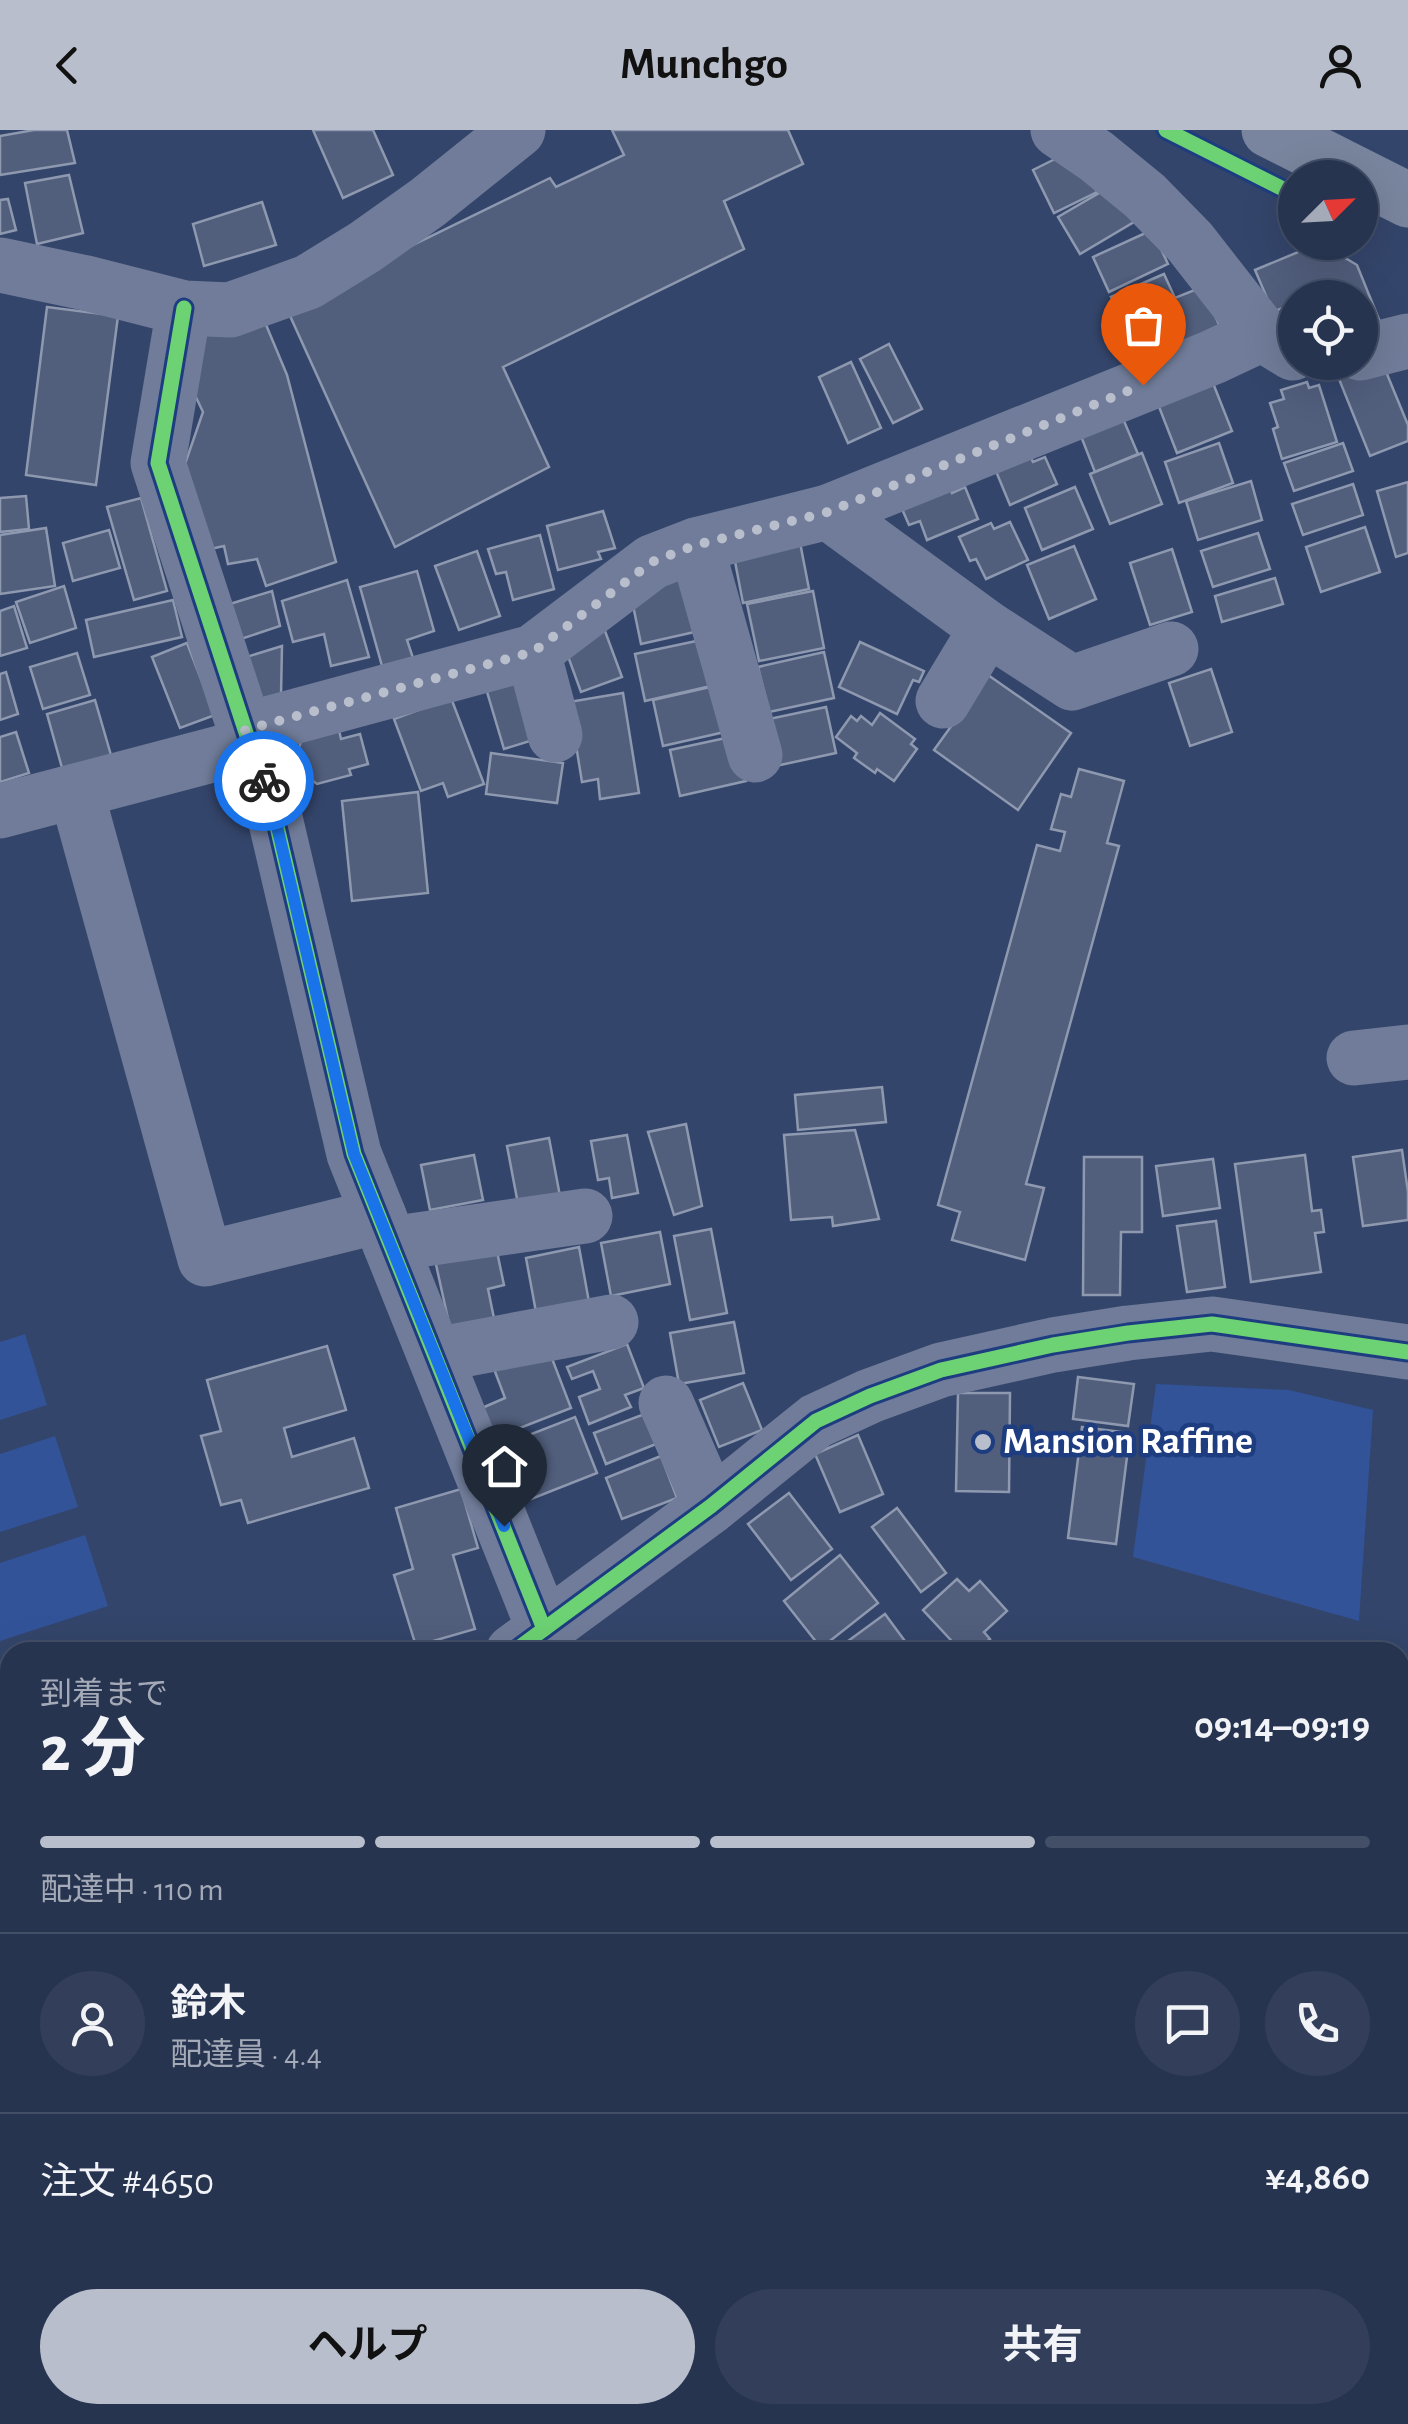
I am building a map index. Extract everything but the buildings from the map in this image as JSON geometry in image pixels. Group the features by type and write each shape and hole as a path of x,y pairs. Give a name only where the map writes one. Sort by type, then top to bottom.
{"main road":[{"path":"1269,130 1408,200"}],"street":[{"path":"0,265 184,308 230,310 308,282 365,247 518,130"},
{"path":"0,811 533,652 652,562 696,545 828,512 1214,357 1278,344 1146,196 1058,130"},
{"path":"184,308 158,464 271,801 354,1154 436,1355 529,1641 711,1506 816,1421 941,1370 1128,1332 1212,1324 1408,1352"},
{"path":"1378,349 1408,342"},
{"path":"828,512 987,628 1072,683 1170,649"},
{"path":"696,545 755,755"},
{"path":"944,701 987,628"},
{"path":"533,652 555,735"},
{"path":"76,791 205,1259 385,1230 585,1216"},
{"path":"1354,1058 1408,1052"},
{"path":"436,1355 611,1322"},
{"path":"666,1403 711,1506"}],"shaded area":[{"path":"25,1334 47,1405 0,1420 0,1342"},
{"path":"1156,1384 1289,1390 1373,1410 1359,1621 1133,1557"},
{"path":"55,1436 78,1507 0,1532 0,1454"},
{"path":"85,1535 108,1606 0,1641 0,1563"}],"cycle path":[{"path":"1166,130 1278,186"},
{"path":"184,308 158,463 271,801 354,1154 544,1629"},
{"path":"527,1642 711,1506 816,1421 941,1370 1053,1345 1212,1324 1408,1352"}],"way so far":[{"path":"264,781 245,730 533,652 652,562 696,545 828,512 1143,385"}],"place":[{"name":"Mansion Raffine","path":"983,1442"}],"route":[{"path":"264,781 354,1154 504,1526"}]}
